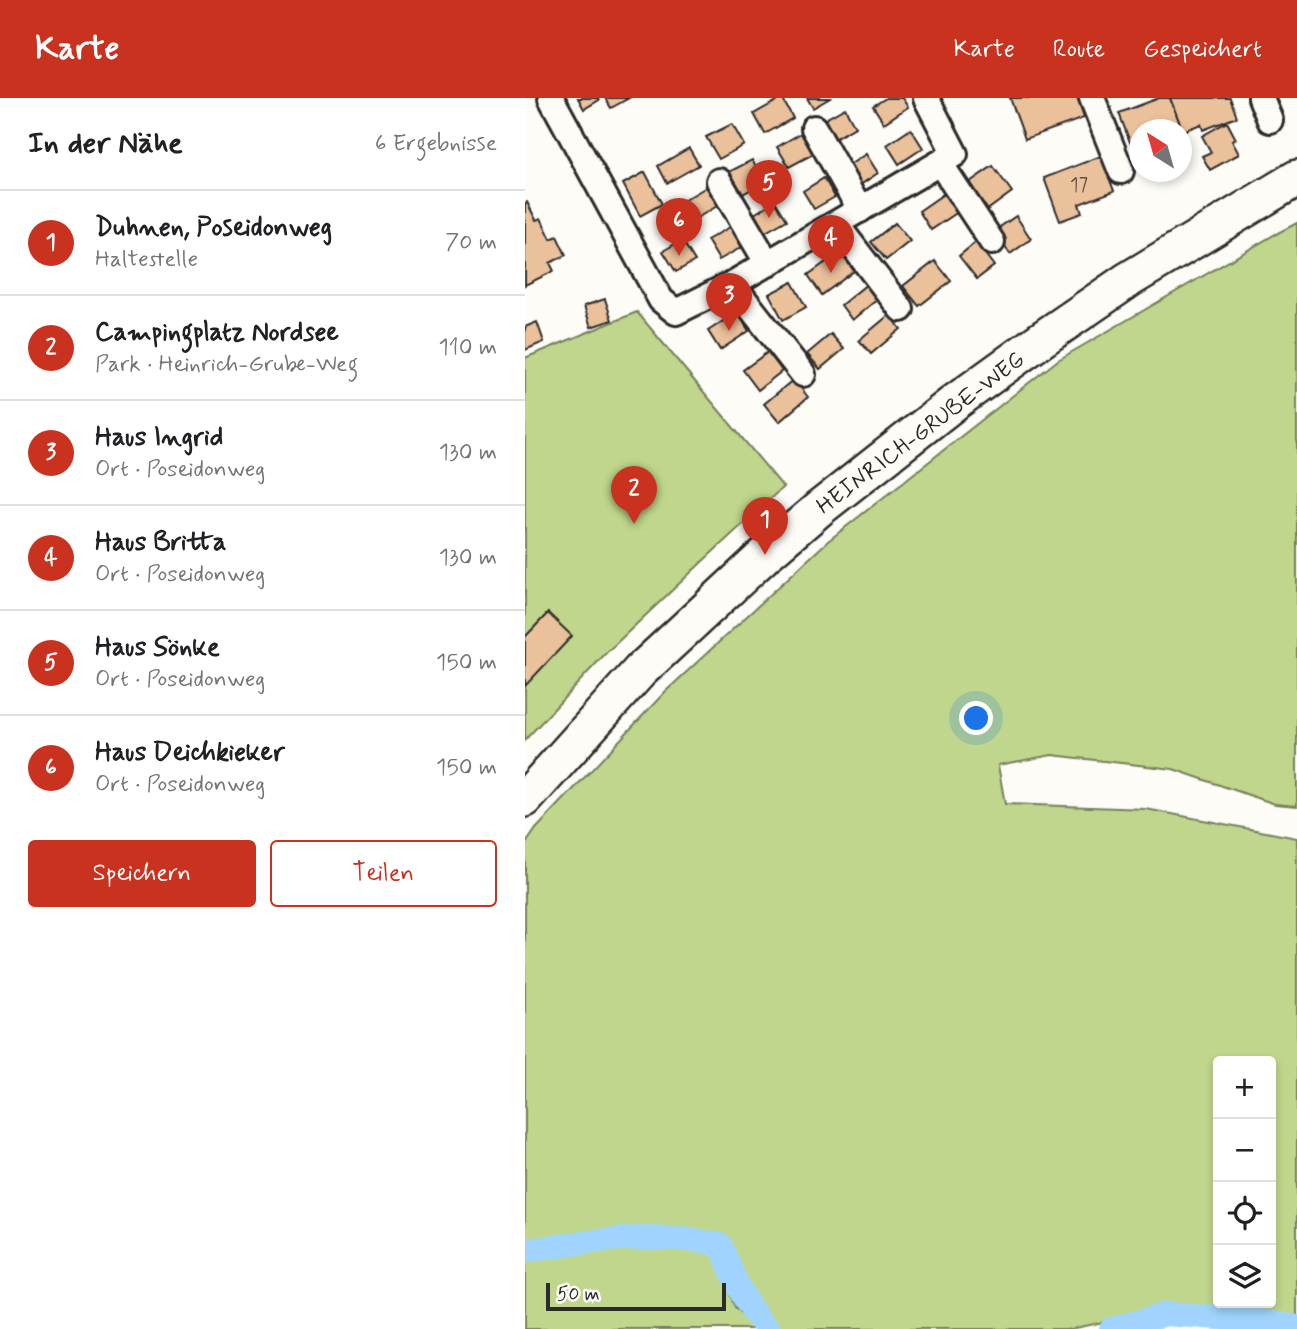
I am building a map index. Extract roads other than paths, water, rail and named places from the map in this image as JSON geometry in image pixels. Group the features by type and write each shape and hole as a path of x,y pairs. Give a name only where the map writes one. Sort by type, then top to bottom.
{"street":[{"path":"551,98 661,300 676,312 768,264 955,154 926,98"},
{"path":"1092,98 1121,171"},
{"path":"814,128 860,210"},
{"path":"940,163 992,242"},
{"name":"HEINRICH-GRUBE-WEG","path":"525,799 640,671 765,555 821,508 955,402 1064,324 1128,280 1297,178"},
{"path":"719,181 768,264"},
{"path":"836,224 901,309"},
{"path":"732,284 803,374"}],"waterway":[{"path":"525,1251 598,1241 648,1238 721,1245 746,1300 768,1329"},
{"path":"1111,1329 1166,1314 1271,1322 1297,1327"}],"place":[{"name":"Haus Sönke","path":"769,218"},
{"name":"Haus Deichkieker","path":"679,256"},
{"name":"Haus Britta","path":"831,273"},
{"name":"Haus Ingrid","path":"729,331"},
{"name":"Campingplatz Nordsee","path":"634,524"},
{"name":"Duhnen, Poseidonweg","path":"765,555"}]}
